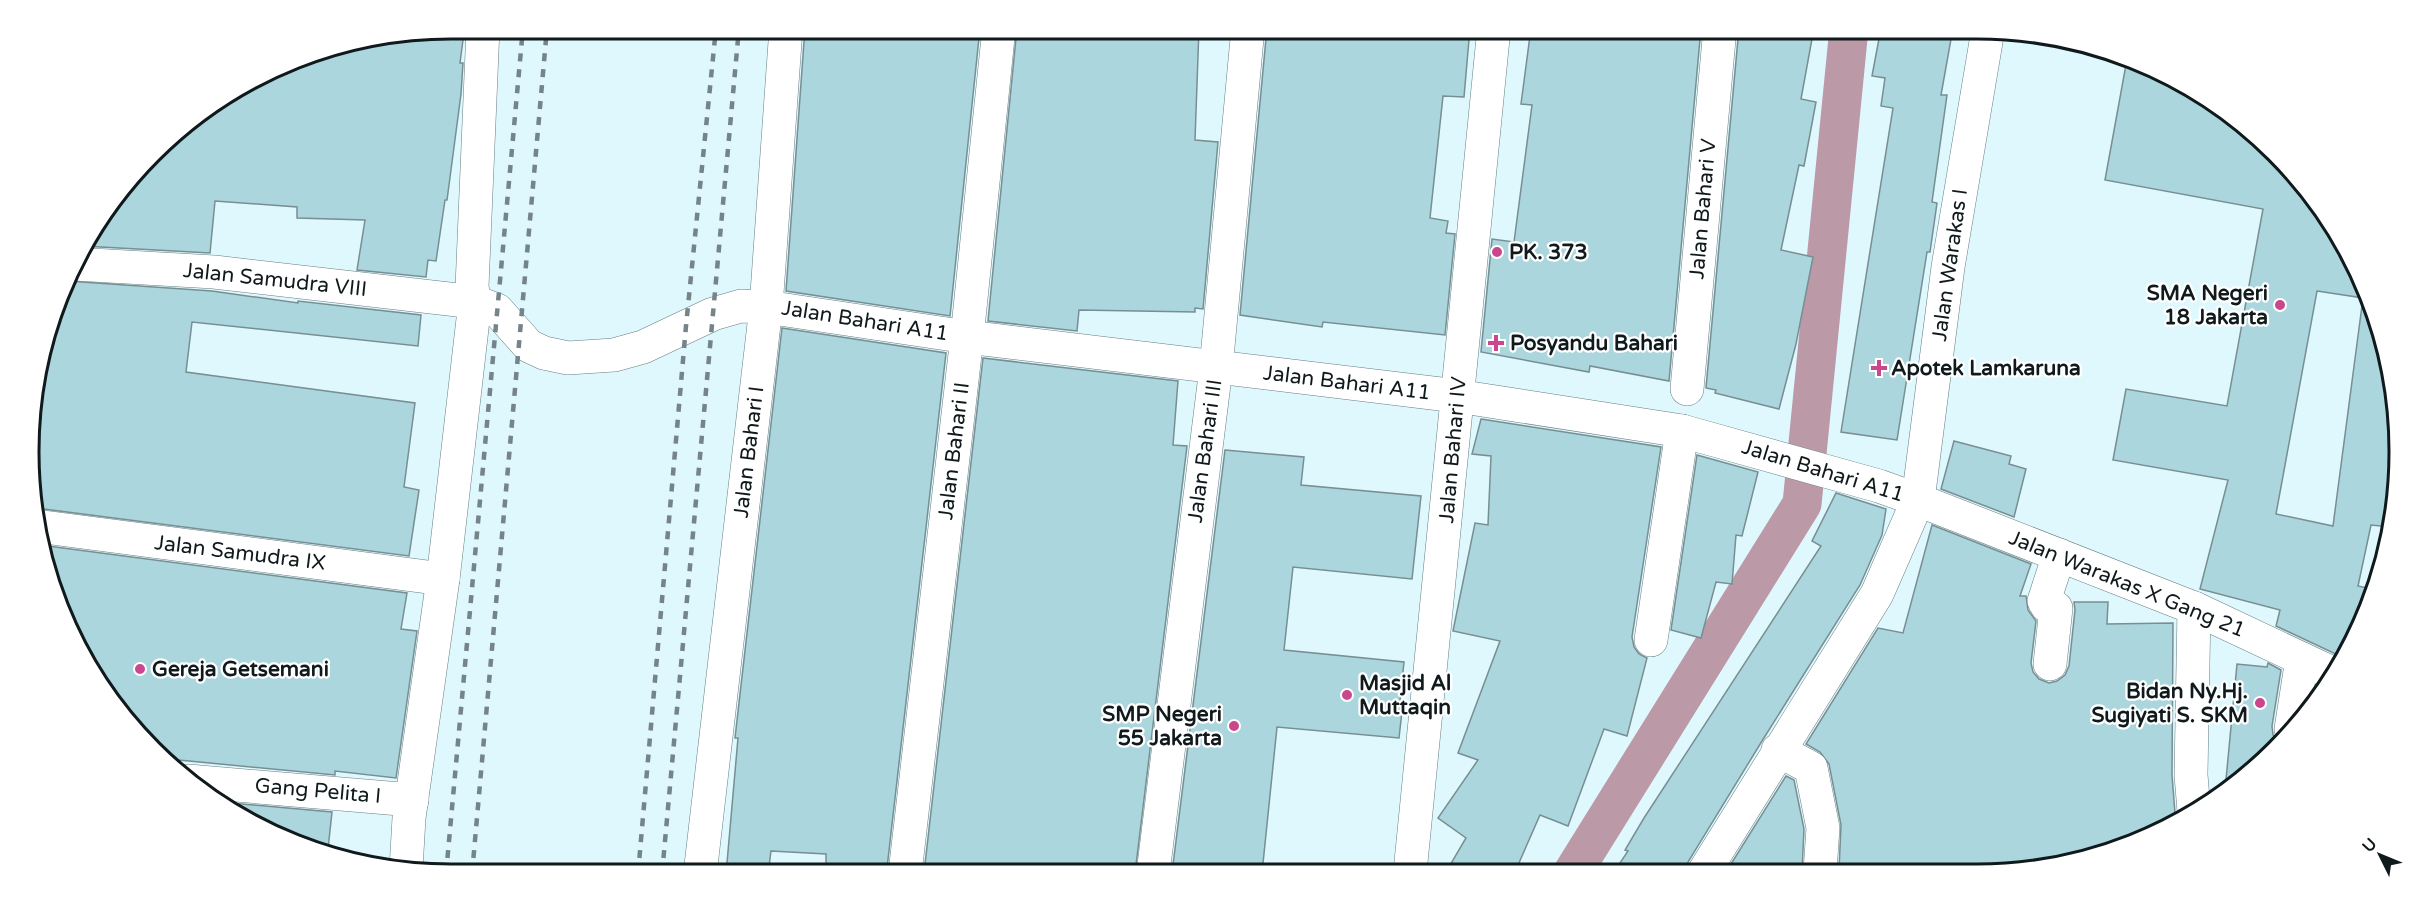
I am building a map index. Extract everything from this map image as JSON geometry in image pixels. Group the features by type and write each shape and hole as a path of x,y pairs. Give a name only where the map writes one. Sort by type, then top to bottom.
{"street":[{"path":"407,861 412,800 443,579 475,302 472,287 483,39"},
{"name":"Jalan Bahari I","path":"701,864 766,307 785,39"},
{"name":"Jalan Bahari II","path":"906,864 967,337 998,39"},
{"name":"Jalan Bahari III","path":"1154,864 1216,368 1247,39"},
{"name":"Jalan Bahari IV","path":"1411,864 1493,39"},
{"name":"Jalan Bahari V","path":"1687,389 1719,39"},
{"name":"Jalan Warakas I","path":"1709,864 1877,594 1918,500 1948,267 1986,39"},
{"name":"Jalan Samudra VIII","path":"84,265 214,272 475,302 497,310 529,346 544,353 568,358 614,355 643,347 712,314 741,306 766,307"},
{"name":"Jalan Bahari A11","path":"766,307 967,337 1457,396 1682,430 1879,486 1918,500"},
{"path":"1651,640 1682,430"},
{"name":"Jalan Warakas X Gang 21","path":"1918,500 2194,608 2326,670"},
{"name":"Jalan Samudra IX","path":"46,527 443,579"},
{"path":"2050,664 2056,608 2047,606 2044,602 2059,555"},
{"path":"2193,802 2191,775 2194,608"},
{"path":"2293,716 2302,659"},
{"path":"1778,750 1811,768 1822,828 1820,864"},
{"name":"Gang Pelita I","path":"205,782 412,800"}],"building":[{"path":"463,39 460,63 463,63 461,94 447,200 445,200 436,261 428,260 426,277 357,270 365,220 297,218 297,207 215,201 210,253 93,247 124,200 160,160 200,124 245,94 294,70 345,53 398,43"},
{"path":"804,39 979,39 950,316 786,291"},
{"path":"1016,39 1199,39 1195,140 1218,142 1203,309 1195,308 1195,312 1079,310 1077,331 988,321"},
{"path":"1266,39 1469,39 1464,97 1443,96 1430,218 1448,221 1446,233 1455,234 1445,335 1323,322 1322,327 1240,315"},
{"path":"1530,39 1700,39 1669,381 1590,366 1589,372 1481,352 1492,239 1514,242 1532,105 1521,104"},
{"path":"1738,39 1812,39 1801,99 1816,102 1804,166 1799,165 1781,250 1813,257 1796,344 1779,409 1715,393 1716,390 1706,388"},
{"path":"1879,39 1951,39 1941,95 1947,95 1932,202 1937,203 1897,440 1841,432 1893,108 1881,106 1885,78 1872,76"},
{"path":"2126,67 2183,94 2206,109 2228,124 2268,160 2304,200 2319,222 2334,245 2359,297 2317,291 2276,514 2333,526 2362,305 2367,319 2381,371 2385,398 2388,425 2388,478 2382,526 2371,525 2358,586 2366,588 2336,654 2276,626 2280,610 2200,589 2228,480 2113,460 2126,389 2227,406 2263,209 2105,180"},
{"path":"76,282 212,291 298,303 298,301 421,315 418,346 192,322 186,372 415,403 404,487 419,490 409,556 44,509 39,452 43,398 53,345"},
{"path":"782,328 946,353 887,864 826,864 826,854 771,851 769,864 727,864 738,738 735,738"},
{"path":"983,358 1178,381 1173,445 1187,446 1136,864 925,864"},
{"path":"1481,419 1661,447 1632,637 1634,647 1639,654 1647,658 1627,736 1604,729 1568,826 1540,815 1519,864 1451,864 1466,838 1438,818 1478,760 1458,753 1500,641 1453,631 1475,523 1488,525 1491,456 1472,454"},
{"path":"1954,441 2011,456 2009,464 2026,469 2014,517 1941,489"},
{"name":"SMP Negeri 55 Jakarta","path":"1225,450 1304,457 1301,485 1421,496 1412,579 1293,567 1284,650 1404,662 1399,710 1402,711 1399,738 1277,727 1263,864 1173,864"},
{"path":"1697,455 1758,472 1742,536 1736,535 1732,584 1716,582 1701,638 1671,630"},
{"path":"1836,493 1886,509 1882,535 1860,585 1687,864 1619,864 1644,818 1821,546 1812,541"},
{"path":"1932,525 2031,564 2020,596 2026,596 2028,610 2036,621 2031,663 2033,672 2039,679 2049,683 2065,675 2069,666 2074,602 2108,602 2107,624 2173,623 2172,775 2175,813 2134,833 2057,856 1976,864 1839,864 1841,825 1829,764 1820,752 1806,744 1878,628 1903,633"},
{"path":"50,546 407,593 401,629 417,631 396,778 335,771 335,775 178,760 124,703 94,658 70,609"},
{"name":"Bidan Ny.Hj. Sugiyati S. SKM","path":"2268,663 2281,670 2272,726 2274,737 2226,780 2237,664 2267,667"},
{"path":"1786,776 1794,780 1804,829 1802,864 1731,864"},
{"path":"237,804 332,812 328,845 294,833"}],"waterway":[{"path":"1578,864 1802,504 1848,39"}],"railway":[{"path":"447,864 522,39"},
{"path":"473,864 546,39"},
{"path":"639,864 686,326 715,39"},
{"path":"663,864 738,39"}],"place":[{"name":"PK. 373","path":"1497,252"},
{"name":"SMA Negeri 18 Jakarta","path":"2280,305"},
{"name":"Posyandu Bahari","path":"1496,343"},
{"name":"Apotek Lamkaruna","path":"1879,368"},
{"name":"Gereja Getsemani","path":"140,669"},
{"name":"Masjid Al Muttaqin","path":"1347,695"},
{"name":"Bidan Ny.Hj. Sugiyati S. SKM","path":"2260,703"},
{"name":"SMP Negeri 55 Jakarta","path":"1234,726"}]}
